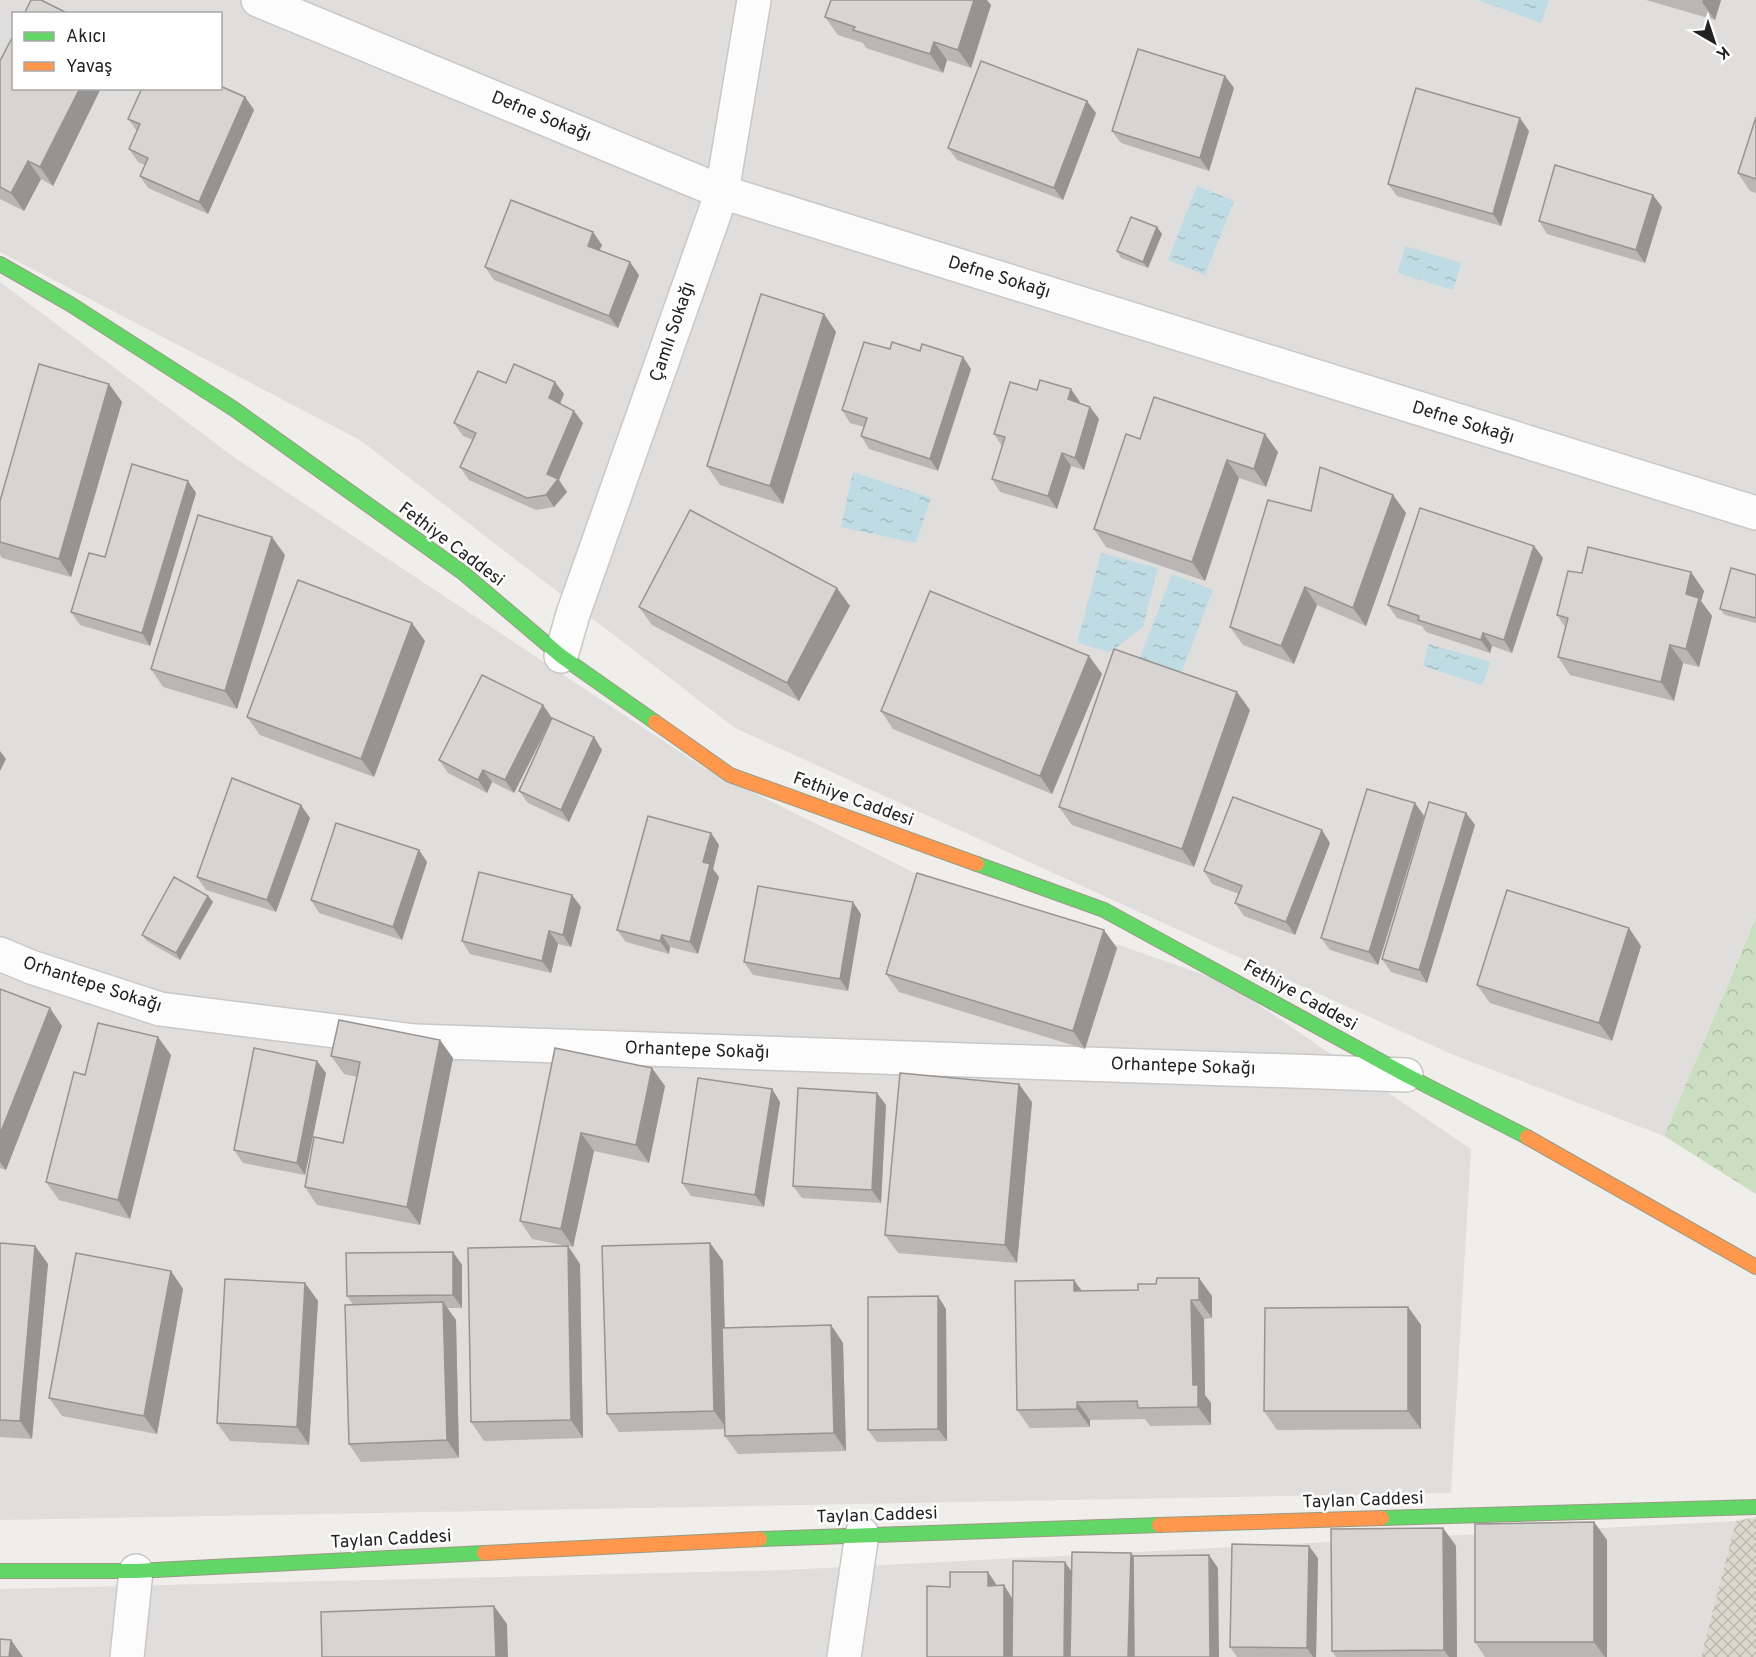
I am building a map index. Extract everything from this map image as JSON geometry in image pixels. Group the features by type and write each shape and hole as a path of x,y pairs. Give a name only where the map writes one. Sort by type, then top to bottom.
{"street":[{"name":"Defne Sokağı","path":"258,0 722,192 1756,513"},
{"name":"Çamlı Sokağı","path":"561,656 573,614 722,192 754,0"},
{"name":"Fethiye Caddesi","path":"0,264 70,304 234,409 462,572 561,656 730,775 1104,910 1406,1075 1512,1128 1756,1267"},
{"name":"Orhantepe Sokağı","path":"0,954 31,967 160,1009 415,1041 1406,1075"},
{"name":"Taylan Caddesi","path":"0,1572 136,1571 862,1534 1756,1507"},
{"path":"844,1657 862,1534"},
{"path":"127,1657 136,1571"}],"shaded area":[{"path":"0,0 1756,0 1756,916 1664,1136 1451,1054 735,728 360,440 0,252"},
{"path":"0,282 235,458 706,769 923,877 1225,982 1471,1149 1451,1493 0,1520"},
{"path":"1756,1517 1756,1657 1701,1657 1736,1521"},
{"path":"1736,1521 1701,1657 0,1657 0,1589 786,1570"}],"green space":[{"path":"1756,917 1756,1194 1664,1136"}],"water":[{"path":"1478,0 1549,0 1541,23"},
{"path":"1197,186 1234,201 1205,275 1168,260"},
{"path":"1405,246 1461,263 1453,290 1398,273"},
{"path":"853,472 931,498 916,543 841,527"},
{"path":"1101,553 1158,568 1143,627 1110,652 1077,643"},
{"path":"1172,574 1213,590 1181,673 1140,658"},
{"path":"1429,644 1491,662 1482,685 1423,666"}],"building":[{"path":"31,0 41,0 65,12 25,12"},
{"path":"831,0 974,0 958,50 934,42 930,54 853,30 855,27 825,17"},
{"path":"12,38 12,90 79,90 40,167 28,161 11,193 0,187 0,61"},
{"path":"1138,49 1225,76 1200,158 1112,131"},
{"path":"981,61 1087,101 1054,188 948,148"},
{"path":"222,87 245,97 199,202 140,176 148,158 129,149 140,124 128,119 141,90 222,90"},
{"path":"1416,88 1520,118 1493,214 1388,184"},
{"path":"1756,117 1756,179 1738,173"},
{"path":"1555,165 1653,195 1636,250 1539,221"},
{"path":"511,200 593,232 588,246 630,262 609,316 485,267"},
{"path":"1131,217 1157,227 1143,262 1117,251"},
{"path":"761,294 824,314 770,486 707,466"},
{"path":"864,342 890,349 892,342 920,351 922,344 963,357 930,459 861,436 867,418 842,410"},
{"path":"39,364 109,384 59,559 0,542 0,501"},
{"path":"514,364 555,382 549,398 574,411 547,474 558,479 546,495 527,498 460,467 476,433 454,423 478,371 506,383"},
{"path":"1040,380 1071,389 1068,399 1090,407 1075,458 1062,453 1048,496 992,479 1005,437 994,434 1010,382 1037,390"},
{"path":"1154,397 1265,434 1254,469 1227,460 1192,562 1094,529 1126,434 1140,439"},
{"path":"132,464 188,481 142,633 71,612 89,553 105,557"},
{"path":"1320,467 1393,495 1353,608 1305,587 1281,646 1230,627 1268,500 1311,511"},
{"path":"1420,508 1534,546 1504,640 1483,633 1481,640 1418,620 1419,616 1388,605"},
{"path":"690,510 837,588 787,683 639,607"},
{"path":"198,515 272,537 225,691 151,669"},
{"path":"1588,547 1691,572 1686,594 1699,598 1686,649 1670,645 1661,682 1558,657 1568,618 1557,615 1568,571 1582,573"},
{"path":"1731,568 1756,575 1756,618 1720,609"},
{"path":"298,580 412,623 361,759 247,717"},
{"path":"930,591 1089,656 1040,776 881,711"},
{"path":"1114,649 1237,692 1182,849 1059,807"},
{"path":"482,675 543,705 505,780 483,770 478,780 439,760"},
{"path":"552,718 594,737 561,810 519,791"},
{"path":"232,778 301,805 267,900 197,877"},
{"path":"1367,789 1415,803 1369,952 1321,938"},
{"path":"1233,797 1322,830 1286,922 1235,903 1242,886 1204,871"},
{"path":"1429,802 1466,813 1419,970 1382,959"},
{"path":"648,816 711,833 703,862 710,864 690,942 662,935 660,941 617,930"},
{"path":"336,823 419,850 393,927 311,900"},
{"path":"479,872 572,895 563,935 549,931 542,961 462,941"},
{"path":"917,873 1104,930 1073,1031 886,974"},
{"path":"174,877 208,896 176,953 142,935"},
{"path":"758,886 853,902 840,979 744,962"},
{"path":"1507,890 1629,928 1599,1023 1477,985"},
{"path":"0,989 50,1008 0,1134"},
{"path":"339,1020 440,1040 407,1207 305,1187 314,1137 343,1143 360,1062 331,1056"},
{"path":"98,1023 158,1037 118,1200 46,1182 74,1072 85,1075"},
{"path":"254,1048 317,1061 297,1163 234,1150"},
{"path":"555,1048 652,1068 636,1145 581,1133 561,1229 520,1221"},
{"path":"900,1073 1019,1084 1005,1245 885,1235"},
{"path":"698,1078 772,1089 755,1195 682,1183"},
{"path":"798,1088 877,1093 872,1190 793,1186"},
{"path":"0,1243 35,1246 20,1421 0,1420"},
{"path":"710,1243 714,1411 607,1414 602,1246"},
{"path":"568,1246 571,1420 471,1422 468,1248"},
{"path":"453,1252 453,1295 347,1296 346,1253"},
{"path":"76,1253 171,1271 144,1416 49,1398"},
{"path":"1157,1278 1199,1278 1199,1300 1191,1300 1193,1385 1198,1385 1198,1407 1138,1408 1137,1401 1077,1402 1077,1409 1017,1410 1015,1281 1074,1280 1074,1291 1138,1290 1138,1284 1156,1284"},
{"path":"225,1279 305,1283 297,1427 217,1423"},
{"path":"938,1296 938,1429 868,1430 868,1297"},
{"path":"443,1302 447,1440 349,1444 345,1305"},
{"path":"1408,1307 1408,1411 1264,1411 1265,1308"},
{"path":"831,1325 834,1433 725,1436 722,1328"},
{"path":"1594,1522 1594,1642 1475,1642 1475,1524"},
{"path":"1443,1528 1444,1650 1332,1651 1331,1529"},
{"path":"1232,1544 1309,1546 1307,1648 1230,1647"},
{"path":"1072,1552 1131,1553 1128,1657 1070,1657"},
{"path":"1209,1555 1210,1657 1134,1657 1133,1556"},
{"path":"1013,1561 1065,1562 1064,1657 1012,1657"},
{"path":"950,1572 988,1572 988,1586 1004,1585 1004,1657 927,1657 927,1586 950,1587"},
{"path":"494,1606 496,1657 322,1657 321,1612"},
{"path":"0,1639 11,1640 9,1657 0,1657"}],"traffic: fast":[{"path":"0,264 70,304 234,409 462,572 561,656 655,722"},
{"path":"977,864 1104,910 1406,1075 1527,1137"},
{"path":"1382,1518 1756,1507"},
{"path":"760,1539 1159,1525"},
{"path":"0,1571 136,1571 484,1553"}],"traffic: slow":[{"path":"655,722 730,775 977,864"},
{"path":"1527,1137 1756,1267"},
{"path":"1159,1525 1382,1518"},
{"path":"484,1553 760,1539"}]}
